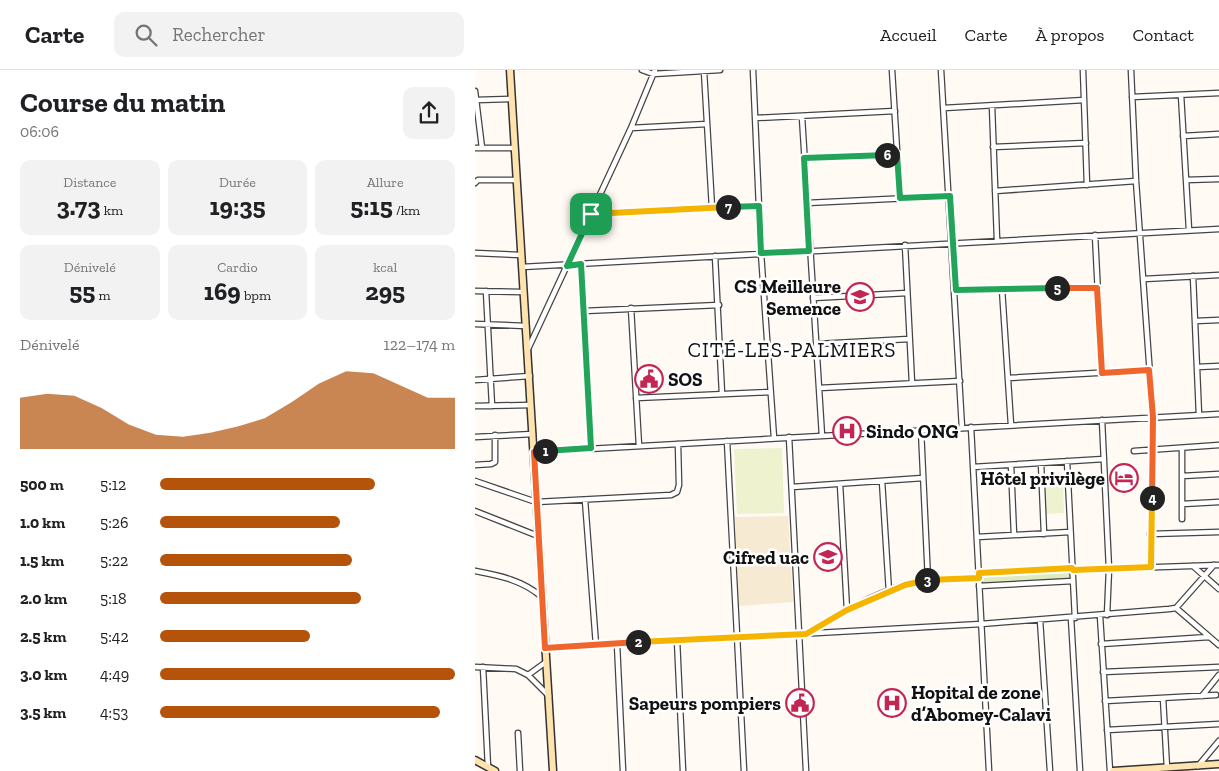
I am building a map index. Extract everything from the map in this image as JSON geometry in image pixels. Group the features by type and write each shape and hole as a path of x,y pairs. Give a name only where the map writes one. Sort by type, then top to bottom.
{"street":[{"path":"511,70 553,771"},
{"path":"642,70 654,72 720,70"},
{"path":"707,70 707,124 712,208"},
{"path":"753,70 761,253 774,438"},
{"path":"892,70 900,198"},
{"path":"941,70 963,428"},
{"path":"1083,70 1087,185"},
{"path":"1131,70 1136,181 1153,417 1151,567"},
{"path":"528,349 631,128 654,72"},
{"path":"475,91 482,148"},
{"path":"1132,97 1219,93"},
{"path":"1181,95 1189,230"},
{"path":"476,100 512,99"},
{"path":"944,108 1085,100"},
{"path":"992,106 997,240"},
{"path":"755,118 801,117 847,112 895,110"},
{"path":"801,117 822,436"},
{"path":"631,128 707,124"},
{"path":"1183,136 1219,134"},
{"path":"993,147 1086,143"},
{"path":"475,148 515,148"},
{"path":"804,158 897,154"},
{"path":"1186,180 1219,179"},
{"path":"475,183 478,180 517,180"},
{"path":"995,191 1136,181"},
{"path":"807,203 950,196"},
{"path":"591,214 759,206"},
{"path":"522,267 1219,229"},
{"path":"1095,235 1102,373"},
{"path":"905,245 912,383"},
{"path":"475,253 521,254"},
{"path":"715,256 719,305 722,394"},
{"path":"581,264 591,448"},
{"path":"1144,279 1219,275"},
{"path":"1193,276 1199,415"},
{"path":"956,290 1097,288"},
{"path":"1003,289 1011,425"},
{"path":"475,291 523,292"},
{"path":"486,291 492,406"},
{"path":"813,298 907,292"},
{"path":"584,311 719,305"},
{"path":"631,308 639,446"},
{"path":"1195,321 1219,320"},
{"path":"475,324 527,326"},
{"path":"817,344 909,339"},
{"path":"1197,367 1219,366"},
{"path":"1008,378 1149,370"},
{"path":"475,380 530,376"},
{"path":"819,388 960,381"},
{"path":"636,398 771,392"},
{"path":"475,406 531,406"},
{"path":"534,452 1219,414"},
{"path":"1102,420 1109,569 1107,615"},
{"path":"971,427 989,771"},
{"path":"921,430 927,580"},
{"path":"475,437 533,434"},
{"path":"475,465 495,462 495,435"},
{"path":"789,438 806,771"},
{"path":"727,441 744,771"},
{"path":"475,481 536,502 671,495 677,492 679,485 678,444"},
{"path":"1134,450 1219,446"},
{"path":"1182,448 1182,518"},
{"path":"973,467 1104,459"},
{"path":"1067,462 1080,771"},
{"path":"1040,463 1042,533"},
{"path":"1011,465 1014,535"},
{"path":"1182,476 1219,474"},
{"path":"792,487 923,478"},
{"path":"882,481 889,592"},
{"path":"840,484 847,610"},
{"path":"585,500 596,645"},
{"path":"1182,504 1219,502"},
{"path":"475,511 538,536"},
{"path":"977,537 1070,532"},
{"path":"1151,534 1219,532"},
{"path":"806,634 847,610 889,592 927,580 1072,569 1216,565"},
{"path":"545,648 981,624 1100,616 1176,608 1216,565"},
{"path":"1193,566 1219,589"},
{"path":"475,571 513,579 529,586 542,598"},
{"path":"979,586 1073,581"},
{"path":"1176,608 1219,645"},
{"path":"1100,616 1111,771 1219,764"},
{"path":"1040,620 1050,771"},
{"path":"1101,644 1209,637"},
{"path":"677,640 683,771"},
{"path":"617,644 623,771"},
{"path":"527,676 546,662"},
{"path":"475,667 516,669 527,676 549,696"},
{"path":"483,667 488,767"},
{"path":"1103,672 1219,667"},
{"path":"1202,696 1219,675"},
{"path":"1208,688 1217,696"},
{"path":"1105,701 1217,696"},
{"path":"1163,698 1167,768"},
{"path":"1107,730 1219,724"},
{"path":"518,733 520,771"},
{"path":"1198,766 1219,741"},
{"path":"475,760 495,771"}],"shaded area":[{"path":"788,516 793,602 739,606 735,517"}],"green space":[{"path":"782,448 784,513 737,514 734,449"},
{"path":"1063,482 1064,513 1046,514 1045,483"},
{"path":"1070,569 1071,580 983,584 983,574"}],"place":[{"name":"CS Meilleure Semence","path":"860,297"},
{"name":"SOS","path":"649,379"},
{"name":"Sindo ONG","path":"847,431"},
{"name":"Hôtel privilège","path":"1124,478"},
{"name":"Cifred uac","path":"828,557"},
{"name":"Sapeurs pompiers","path":"800,703"},
{"name":"Hopital de zone d’Abomey-Calavi","path":"892,703"}],"district":[{"name":"CITÉ-LES-PALMIERS","path":"792,349"}],"route":[{"path":"897,154 900,198 950,196 956,290 1097,288 1102,373 1149,370 1153,417 1151,567 1073,570 1072,568 979,573 979,578 927,580 905,585 847,610 806,634 545,648 534,452 591,448 581,264 567,266 591,214 759,206 761,253 809,251 804,158 897,154"}]}
